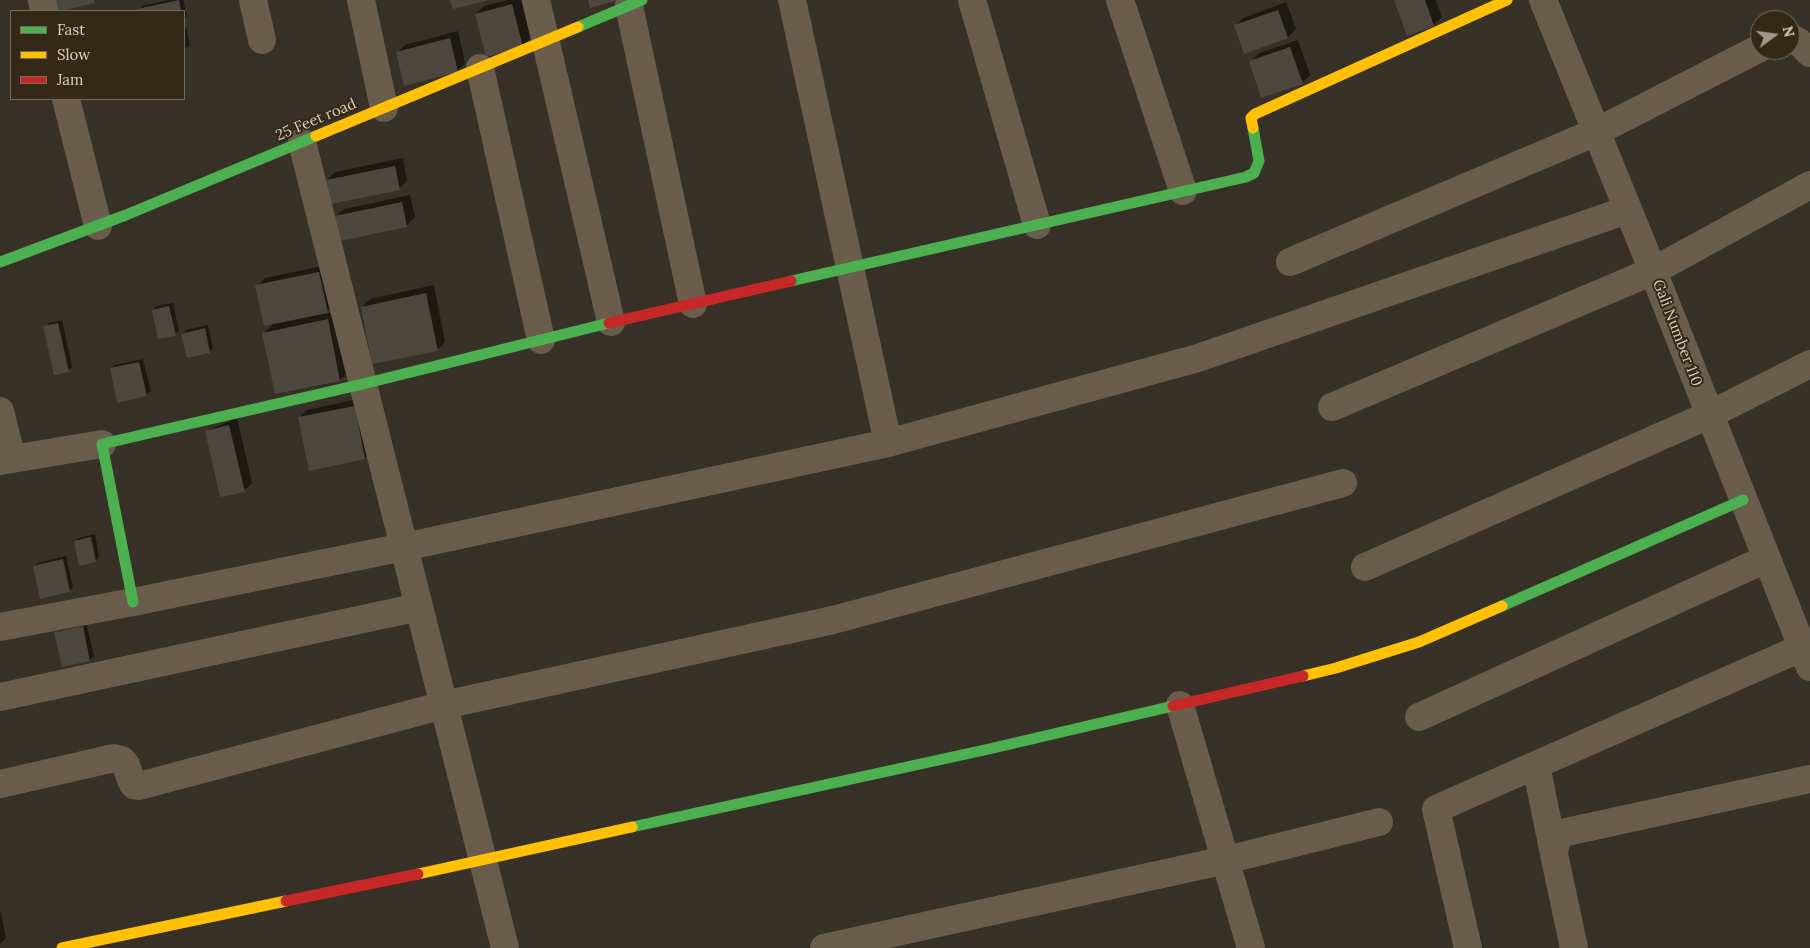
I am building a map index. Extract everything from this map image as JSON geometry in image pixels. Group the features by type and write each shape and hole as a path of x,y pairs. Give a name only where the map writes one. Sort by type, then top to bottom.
{"street":[{"path":"253,0 262,40"},
{"path":"361,0 384,108"},
{"path":"536,0 611,322"},
{"path":"792,0 888,443"},
{"path":"972,0 1036,225"},
{"path":"1120,0 1183,191"},
{"path":"0,411 6,460 102,444 363,384 611,322 1246,177 1254,173 1259,161 1251,118 1255,114 1506,0"},
{"name":"Gali Number 110","path":"1543,0 1653,271 1766,559 1807,653"},
{"path":"635,3 693,304"},
{"name":"25 Feet road","path":"0,262 98,226 635,3"},
{"path":"1800,43 1810,53"},
{"path":"1290,262 1596,132 1750,53"},
{"path":"480,68 541,340"},
{"path":"66,100 98,226"},
{"path":"302,142 506,948"},
{"path":"1332,407 1653,271 1810,186"},
{"path":"0,627 404,547 888,443 1198,358 1627,210"},
{"path":"1365,567 1709,415 1810,364"},
{"path":"102,444 133,602"},
{"path":"0,784 114,758 122,760 134,785 139,786 444,704 834,620 1343,483"},
{"path":"62,948 484,860 989,749 1336,668 1419,642 1743,500"},
{"path":"1419,717 1766,559"},
{"path":"0,697 419,607"},
{"path":"1468,948 1436,809 1536,765 1807,653"},
{"path":"1180,705 1252,948"},
{"path":"1536,765 1574,948"},
{"path":"1554,854 1556,842 1562,833 1570,830 1810,779"},
{"path":"824,948 1226,860 1379,822"}],"building":[{"path":"49,0 94,0 95,3 65,10 52,10"},
{"path":"179,0 181,10 137,10"},
{"path":"450,0 486,0 486,1 453,9"},
{"path":"588,0 619,0 590,8"},
{"path":"1394,0 1425,0 1434,26 1407,36"},
{"path":"512,4 523,47 486,57 475,14"},
{"path":"1278,10 1288,38 1244,54 1234,25"},
{"path":"450,38 458,72 404,86 396,52"},
{"path":"1290,47 1303,84 1261,98 1249,61"},
{"path":"395,166 400,190 331,204 326,180"},
{"path":"402,202 407,227 340,241 335,216"},
{"path":"319,272 328,313 264,326 255,285"},
{"path":"426,293 438,351 372,364 361,307"},
{"path":"169,306 176,336 158,339 152,310"},
{"path":"328,319 340,381 275,394 262,333"},
{"path":"58,323 69,372 54,375 43,326"},
{"path":"205,328 210,353 187,358 181,334"},
{"path":"139,362 147,396 117,403 110,368"},
{"path":"355,406 365,459 309,471 298,417"},
{"path":"229,425 245,492 220,497 205,431"},
{"path":"91,537 96,562 79,566 74,541"},
{"path":"63,559 70,592 40,599 33,566"},
{"path":"83,626 90,661 62,667 54,632"}],"traffic: fast":[{"path":"578,27 642,0"},
{"path":"791,281 1246,177 1254,173 1259,161 1253,128"},
{"path":"0,262 126,215 316,136"},
{"path":"133,602 102,444 363,384 609,323"},
{"path":"1502,606 1743,500"},
{"path":"632,827 989,749 1173,706"}],"traffic: slow":[{"path":"1253,128 1251,118 1255,114 1507,0"},
{"path":"316,136 578,27"},
{"path":"1303,676 1336,668 1419,642 1502,606"},
{"path":"418,874 632,827"},
{"path":"62,948 286,901"}],"traffic: jam":[{"path":"609,323 791,281"},
{"path":"1173,706 1303,676"},
{"path":"286,901 418,874"}]}
